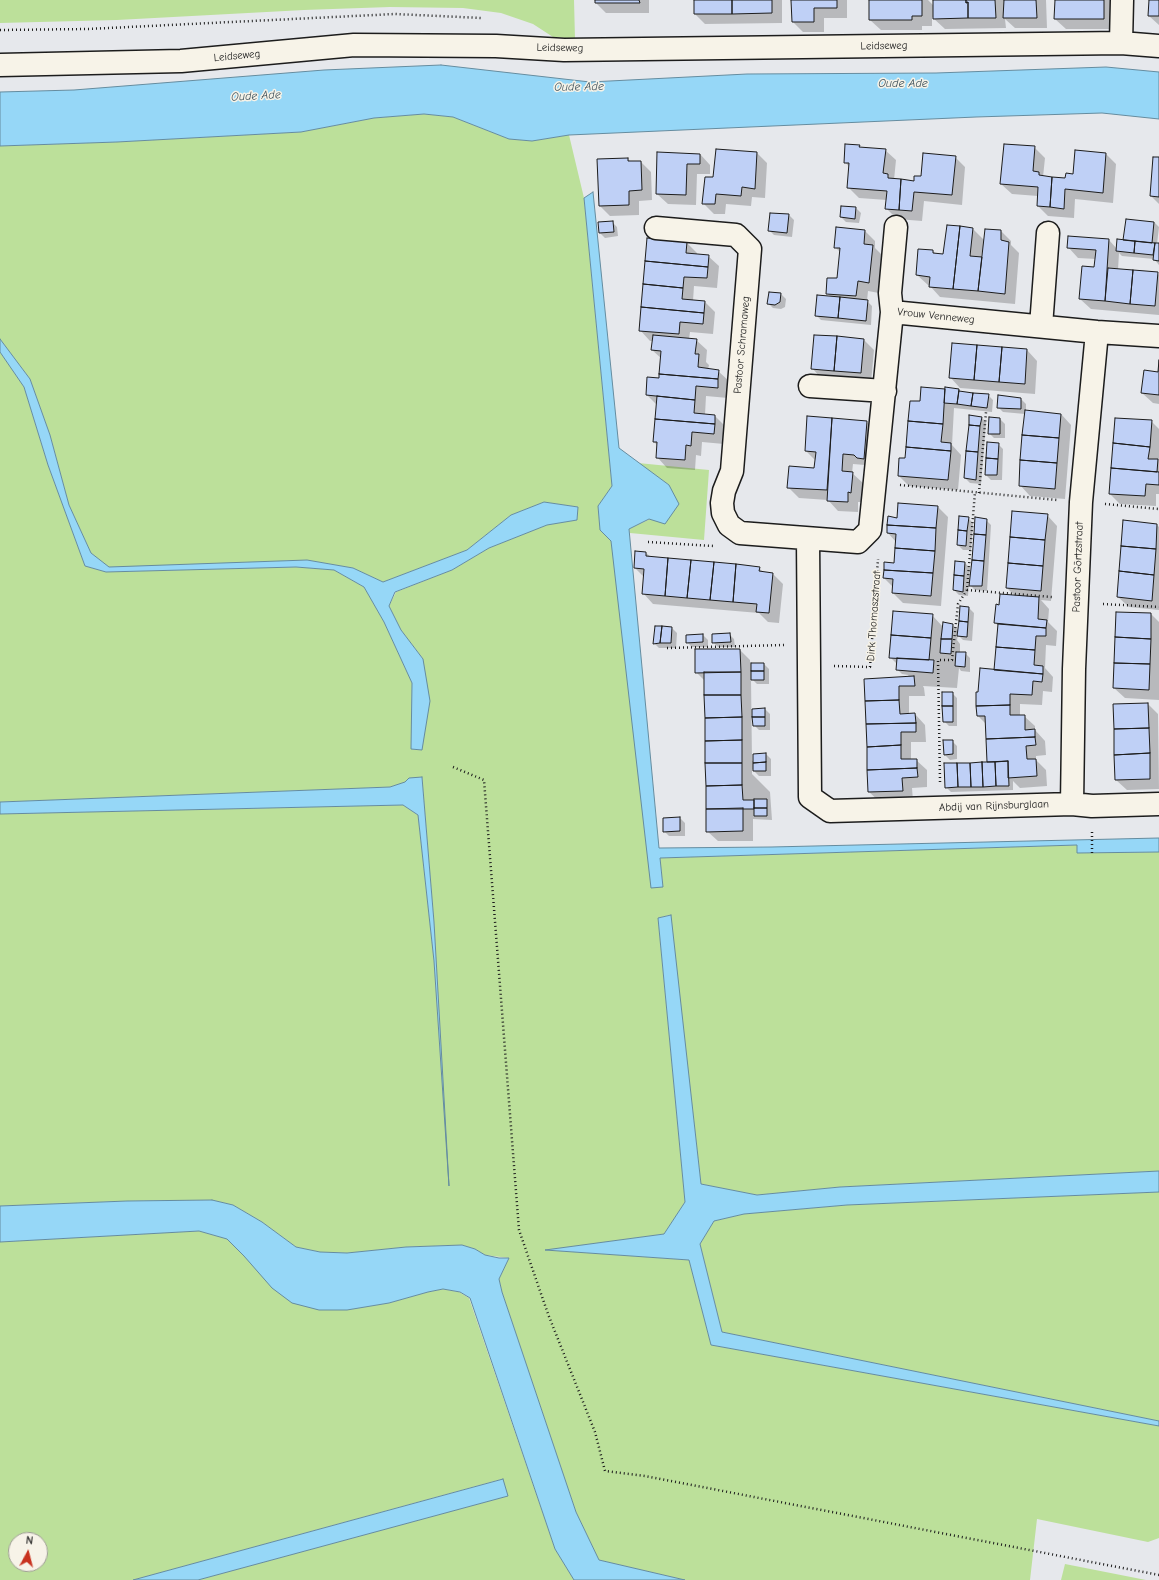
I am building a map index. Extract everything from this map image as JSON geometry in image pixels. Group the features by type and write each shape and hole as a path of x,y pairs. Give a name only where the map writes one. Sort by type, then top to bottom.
{"street":[{"path":"1121,43 1122,0"},
{"name":"Leidseweg","path":"0,65 181,61 354,45 496,46 564,50 1121,43 1159,46"},
{"name":"Vrouw Venneweg","path":"896,227 890,293 892,312 1097,332 1159,336"},
{"name":"Pastoor Schramaweg","path":"656,228 736,235 750,249 732,471 724,491 722,503 723,513 729,525 740,533"},
{"path":"1041,326 1048,233"},
{"path":"740,533 858,542 870,530 892,312"},
{"name":"Pastoor Görtzstraat","path":"1072,804 1076,601 1081,502 1097,332"},
{"path":"810,386 884,391"},
{"path":"808,539 809,666"},
{"name":"Abdij van Rijnsburglaan","path":"809,666 810,797 830,811 1072,804 1092,806 1159,804"}],"path":[{"path":"0,30 88,29 279,19"},
{"path":"941,808 938,660 952,660 958,604 966,590 986,412"},
{"path":"874,483 1159,509"},
{"name":"Dirk Thomaszstraat","path":"809,666 870,667 878,553 870,530"},
{"path":"648,542 722,547 740,533"},
{"path":"966,590 1076,601 1159,607"},
{"path":"667,648 809,644"},
{"path":"454,767 484,780 519,1230 548,1314 595,1432 605,1471 645,1476 1159,1575"},
{"path":"1092,835 1092,853"}],"green space":[{"path":"0,0 574,0 575,39 553,37 533,24 501,13 463,8 390,7 117,20 0,23"},
{"path":"424,114 453,117 509,139 532,141 569,135 584,198 612,486 598,506 600,529 611,540 663,886 660,858 1077,845 1077,853 1159,852 1159,1171 840,1187 757,1195 701,1184 670,915 658,918 685,1202 664,1234 548,1250 689,1260 711,1345 1159,1426 1159,1538 1148,1542 1037,1519 1030,1580 685,1580 599,1560 576,1512 502,1292 499,1279 509,1258 485,1255 475,1249 462,1245 406,1247 347,1253 320,1252 296,1247 262,1222 233,1205 212,1200 127,1201 0,1206 0,814 403,805 418,815 434,961 445,1123 434,922 422,777 390,787 0,802 0,352 24,387 48,465 85,566 106,572 296,567 334,570 364,587 384,622 412,683 411,749 422,750 423,659 401,630 389,606 396,592 452,570 489,548 547,525 577,520 578,507 544,502 511,515 467,550 383,582 353,568 307,560 109,568 91,553 69,505 50,435 30,379 0,339 0,146 117,142 301,132 374,118"},
{"path":"638,463 709,470 704,540 630,533 629,529 650,519 669,485"},
{"path":"1159,1192 1159,1421 722,1332 700,1244 714,1221 744,1214 847,1205"},
{"path":"199,1231 227,1239 244,1256 319,1310 347,1310 389,1303 443,1289 459,1292 469,1298 555,1549 574,1580 198,1580 508,1496 502,1479 133,1580 0,1580 0,1242"},
{"path":"1065,1564 1146,1580 1061,1580"}],"water":[{"name":"Oude Ade","path":"441,65 590,82 747,74 936,73 1106,67 1159,72 1159,119 1102,113 976,117 569,135 532,141 509,139 453,117 424,114 374,118 301,132 117,142 0,146 0,92 74,90 324,70"},
{"path":"593,192 619,448 669,485 679,504 665,524 649,519 629,529 659,848 771,847 1159,838 1159,852 1077,853 1077,845 660,858 663,887 651,888 611,541 600,530 598,506 612,486 584,198"},
{"path":"0,339 30,379 50,435 69,505 91,553 109,567 307,560 353,568 383,582 467,550 511,515 544,502 578,507 577,520 547,525 489,548 452,570 395,592 389,606 401,630 423,659 430,701 422,750 411,749 412,683 384,622 364,587 334,570 296,567 106,572 85,566 48,465 24,387 0,352"},
{"path":"422,777 434,922 449,1186 434,961 418,815 403,805 0,814 0,802 390,787 405,782 409,778"},
{"path":"671,915 701,1184 757,1195 840,1187 1159,1171 1159,1192 847,1205 744,1214 714,1221 700,1244 722,1332 1159,1421 1159,1426 711,1345 689,1260 545,1250 664,1234 685,1202 658,918"},
{"path":"212,1200 233,1205 262,1222 296,1247 320,1252 347,1253 406,1247 462,1245 475,1249 485,1255 499,1258 509,1258 499,1279 502,1292 576,1512 599,1560 685,1580 574,1580 555,1549 470,1298 460,1292 443,1289 389,1303 347,1310 319,1310 292,1303 272,1288 227,1239 199,1231 0,1242 0,1206 127,1201"},
{"path":"503,1479 508,1496 198,1580 133,1580"}],"building":[{"path":"595,0 639,0 640,3 595,3"},
{"path":"694,0 732,0 732,14 694,14"},
{"path":"732,0 772,0 772,13 732,14"},
{"path":"791,0 837,0 837,8 814,8 814,22 792,22"},
{"path":"869,0 922,0 922,16 912,16 912,20 869,20"},
{"path":"933,0 966,0 966,3 968,2 968,18 933,19"},
{"path":"966,0 995,0 996,18 968,18 968,2 966,3"},
{"path":"1004,0 1036,0 1037,18 1003,18"},
{"path":"1055,0 1104,0 1104,19 1054,19"},
{"path":"1149,0 1159,0 1159,16 1148,16"},
{"path":"845,144 860,145 859,147 886,149 883,173 888,174 888,178 901,179 899,210 885,209 887,191 847,188 849,163 844,163"},
{"path":"1004,144 1035,146 1033,171 1039,172 1039,175 1052,177 1050,207 1037,206 1038,187 1000,184"},
{"path":"716,149 757,152 755,189 742,187 741,196 716,194 715,204 702,204 705,177 713,177"},
{"path":"1075,150 1106,153 1103,193 1065,189 1064,209 1050,207 1052,177 1065,178 1066,173 1073,174"},
{"path":"657,152 700,154 700,164 687,164 686,195 656,194"},
{"path":"923,153 956,156 952,195 914,192 912,211 899,210 901,179 914,181 914,176 921,176"},
{"path":"1153,157 1159,157 1159,197 1150,196"},
{"path":"628,158 628,161 641,161 642,190 629,191 629,205 599,206 597,159"},
{"path":"841,206 856,207 855,219 840,217"},
{"path":"770,213 789,214 787,233 768,231"},
{"path":"1126,219 1154,222 1152,243 1123,240"},
{"path":"613,221 614,232 599,233 598,222"},
{"path":"947,225 960,226 953,289 929,287 930,277 916,275 918,249 933,250 933,253 943,254"},
{"path":"960,226 973,228 970,256 982,257 978,291 953,289"},
{"path":"836,227 865,230 864,244 873,245 869,283 858,281 856,296 826,294 827,278 837,278 840,248 834,248"},
{"path":"985,229 1001,230 1001,240 1009,242 1005,294 978,291"},
{"path":"1068,236 1109,239 1105,301 1079,299 1082,266 1094,267 1096,250 1067,248"},
{"path":"647,238 687,242 686,253 709,255 708,267 645,261"},
{"path":"1117,239 1135,241 1134,253 1116,251"},
{"path":"1135,241 1155,243 1153,255 1134,253"},
{"path":"1155,243 1159,243 1159,261 1153,260"},
{"path":"645,261 708,267 707,278 684,277 683,288 643,284"},
{"path":"1108,268 1133,270 1130,304 1105,301"},
{"path":"1133,270 1158,272 1155,306 1130,304"},
{"path":"643,284 683,288 682,299 705,301 704,313 641,307"},
{"path":"769,292 781,293 780,302 775,305 767,304"},
{"path":"817,295 840,297 838,318 815,316"},
{"path":"840,297 868,300 866,321 838,318"},
{"path":"641,307 704,313 703,324 680,322 679,334 639,331"},
{"path":"653,335 697,339 695,354 699,354 698,367 719,370 718,379 659,374 661,351 651,350"},
{"path":"814,335 837,336 834,371 811,369"},
{"path":"837,336 864,339 861,373 834,371"},
{"path":"952,343 977,345 974,380 949,378"},
{"path":"977,345 1002,347 999,382 974,380"},
{"path":"1002,347 1027,349 1025,384 999,382"},
{"path":"1159,360 1159,395 1141,393 1144,370 1158,372"},
{"path":"659,374 718,379 718,388 696,386 695,400 646,395 647,377 659,378"},
{"path":"921,387 945,389 943,424 908,421 910,401 920,401"},
{"path":"945,387 959,389 957,404 944,403"},
{"path":"959,391 973,393 971,406 957,404"},
{"path":"973,393 989,394 987,408 971,406"},
{"path":"998,395 1021,398 1021,409 997,408"},
{"path":"657,396 695,400 694,413 715,415 715,424 655,419"},
{"path":"1025,410 1061,414 1059,438 1022,435"},
{"path":"969,415 982,417 980,426 969,425"},
{"path":"807,416 832,418 827,490 787,488 789,466 814,468 816,452 805,451"},
{"path":"989,417 1000,418 1000,434 988,434"},
{"path":"832,418 867,421 864,459 857,458 854,455 843,454 842,471 853,472 851,493 848,492 848,502 827,501"},
{"path":"1115,418 1152,420 1150,447 1113,443"},
{"path":"655,419 715,424 714,434 692,432 691,446 686,445 685,460 656,458 657,442 653,442"},
{"path":"908,421 943,424 941,442 951,443 951,451 906,447"},
{"path":"969,425 980,426 978,452 966,451"},
{"path":"1022,435 1059,438 1057,463 1020,460"},
{"path":"987,442 999,443 998,459 986,458"},
{"path":"1113,443 1150,447 1148,459 1158,459 1157,472 1111,468"},
{"path":"906,447 951,451 948,480 898,476 899,458 905,458"},
{"path":"966,451 978,452 976,480 964,478"},
{"path":"986,458 998,459 997,475 985,475"},
{"path":"1020,460 1057,463 1055,489 1019,486"},
{"path":"1111,468 1159,472 1159,485 1146,484 1145,496 1109,494"},
{"path":"898,503 938,506 936,528 887,525 888,516 897,518"},
{"path":"1012,511 1048,514 1045,540 1010,537"},
{"path":"959,516 969,517 967,531 958,530"},
{"path":"975,517 987,519 986,535 974,534"},
{"path":"1123,520 1157,524 1156,549 1121,546"},
{"path":"887,525 936,528 935,551 895,548 896,534 887,533"},
{"path":"958,530 967,531 966,546 957,545"},
{"path":"974,534 986,535 984,561 972,560"},
{"path":"1010,537 1045,540 1043,566 1008,563"},
{"path":"1121,546 1156,549 1154,575 1119,571"},
{"path":"895,548 935,551 933,573 884,570 884,562 894,563"},
{"path":"635,551 646,552 646,556 668,558 665,596 642,594 644,569 634,568"},
{"path":"668,558 691,560 687,598 665,596"},
{"path":"691,560 714,562 710,600 687,598"},
{"path":"972,560 984,561 982,586 969,586"},
{"path":"955,561 965,562 964,576 954,575"},
{"path":"714,562 736,564 733,602 710,600"},
{"path":"1008,563 1043,566 1041,591 1006,588"},
{"path":"736,564 760,567 759,571 773,573 769,613 756,612 757,604 733,602"},
{"path":"884,570 933,573 931,596 892,593 893,579 883,578"},
{"path":"1119,571 1154,575 1152,601 1117,597"},
{"path":"954,575 964,576 963,592 953,590"},
{"path":"1000,594 1039,597 1038,619 1047,620 1046,628 994,623 996,604 999,605"},
{"path":"960,606 969,607 968,622 959,621"},
{"path":"893,611 933,614 931,638 891,635"},
{"path":"1116,612 1151,613 1151,639 1115,637"},
{"path":"959,621 968,622 967,637 957,636"},
{"path":"943,622 953,624 952,639 941,639"},
{"path":"998,624 1046,628 1046,636 1036,636 1035,650 996,647"},
{"path":"655,626 662,626 660,643 653,644"},
{"path":"662,626 672,627 671,643 660,643"},
{"path":"730,633 731,642 712,643 712,634"},
{"path":"703,634 703,642 686,643 686,635"},
{"path":"891,635 931,638 929,660 889,658"},
{"path":"1115,637 1151,639 1150,664 1114,663"},
{"path":"941,639 952,639 951,654 940,653"},
{"path":"996,647 1035,650 1034,665 1043,666 1043,674 994,670"},
{"path":"695,649 740,649 741,672 695,673"},
{"path":"956,652 966,652 965,667 955,666"},
{"path":"897,658 934,660 933,673 896,670"},
{"path":"751,663 764,663 764,671 751,671"},
{"path":"1114,663 1150,664 1149,690 1113,688"},
{"path":"980,668 1043,674 1042,682 1033,681 1032,695 1010,694 1010,705 976,706 976,692 978,692"},
{"path":"751,671 764,671 764,680 751,680"},
{"path":"704,672 741,672 741,695 704,695"},
{"path":"914,676 915,686 899,686 899,700 865,701 864,679"},
{"path":"942,692 953,692 953,706 942,706"},
{"path":"704,695 741,695 742,717 705,718"},
{"path":"899,700 900,714 915,713 916,723 866,724 865,701"},
{"path":"1148,703 1149,728 1114,729 1113,704"},
{"path":"1010,705 1010,715 1025,715 1025,730 1035,729 1035,737 986,739 985,716 977,716 976,706"},
{"path":"942,706 953,706 953,722 943,722"},
{"path":"765,708 765,717 752,717 752,709"},
{"path":"742,717 742,740 705,741 705,718"},
{"path":"752,717 765,717 765,726 753,726"},
{"path":"916,723 916,732 901,732 901,745 867,747 866,724"},
{"path":"1149,728 1150,753 1114,755 1114,729"},
{"path":"1035,737 1036,745 1026,746 1027,759 1036,759 1037,776 1008,778 1008,761 987,762 986,739"},
{"path":"742,740 742,763 705,763 705,741"},
{"path":"943,740 953,740 953,754 944,755"},
{"path":"901,745 901,759 917,759 917,768 867,770 867,747"},
{"path":"766,753 766,762 753,763 753,754"},
{"path":"1150,753 1150,779 1115,780 1114,755"},
{"path":"1008,761 1009,786 996,786 995,762"},
{"path":"766,762 766,771 753,771 753,763"},
{"path":"982,762 983,787 971,787 970,763"},
{"path":"982,762 995,762 996,786 983,787"},
{"path":"705,763 742,763 742,785 706,786"},
{"path":"944,763 957,763 958,787 945,788"},
{"path":"957,763 970,763 971,787 958,787"},
{"path":"917,768 918,777 902,778 903,791 868,792 867,770"},
{"path":"742,785 743,800 754,800 754,809 706,809 706,786"},
{"path":"754,799 767,799 767,808 754,808"},
{"path":"743,808 743,831 706,832 706,809"},
{"path":"754,808 767,808 767,816 754,816"},
{"path":"680,817 680,831 663,832 663,818"}]}
